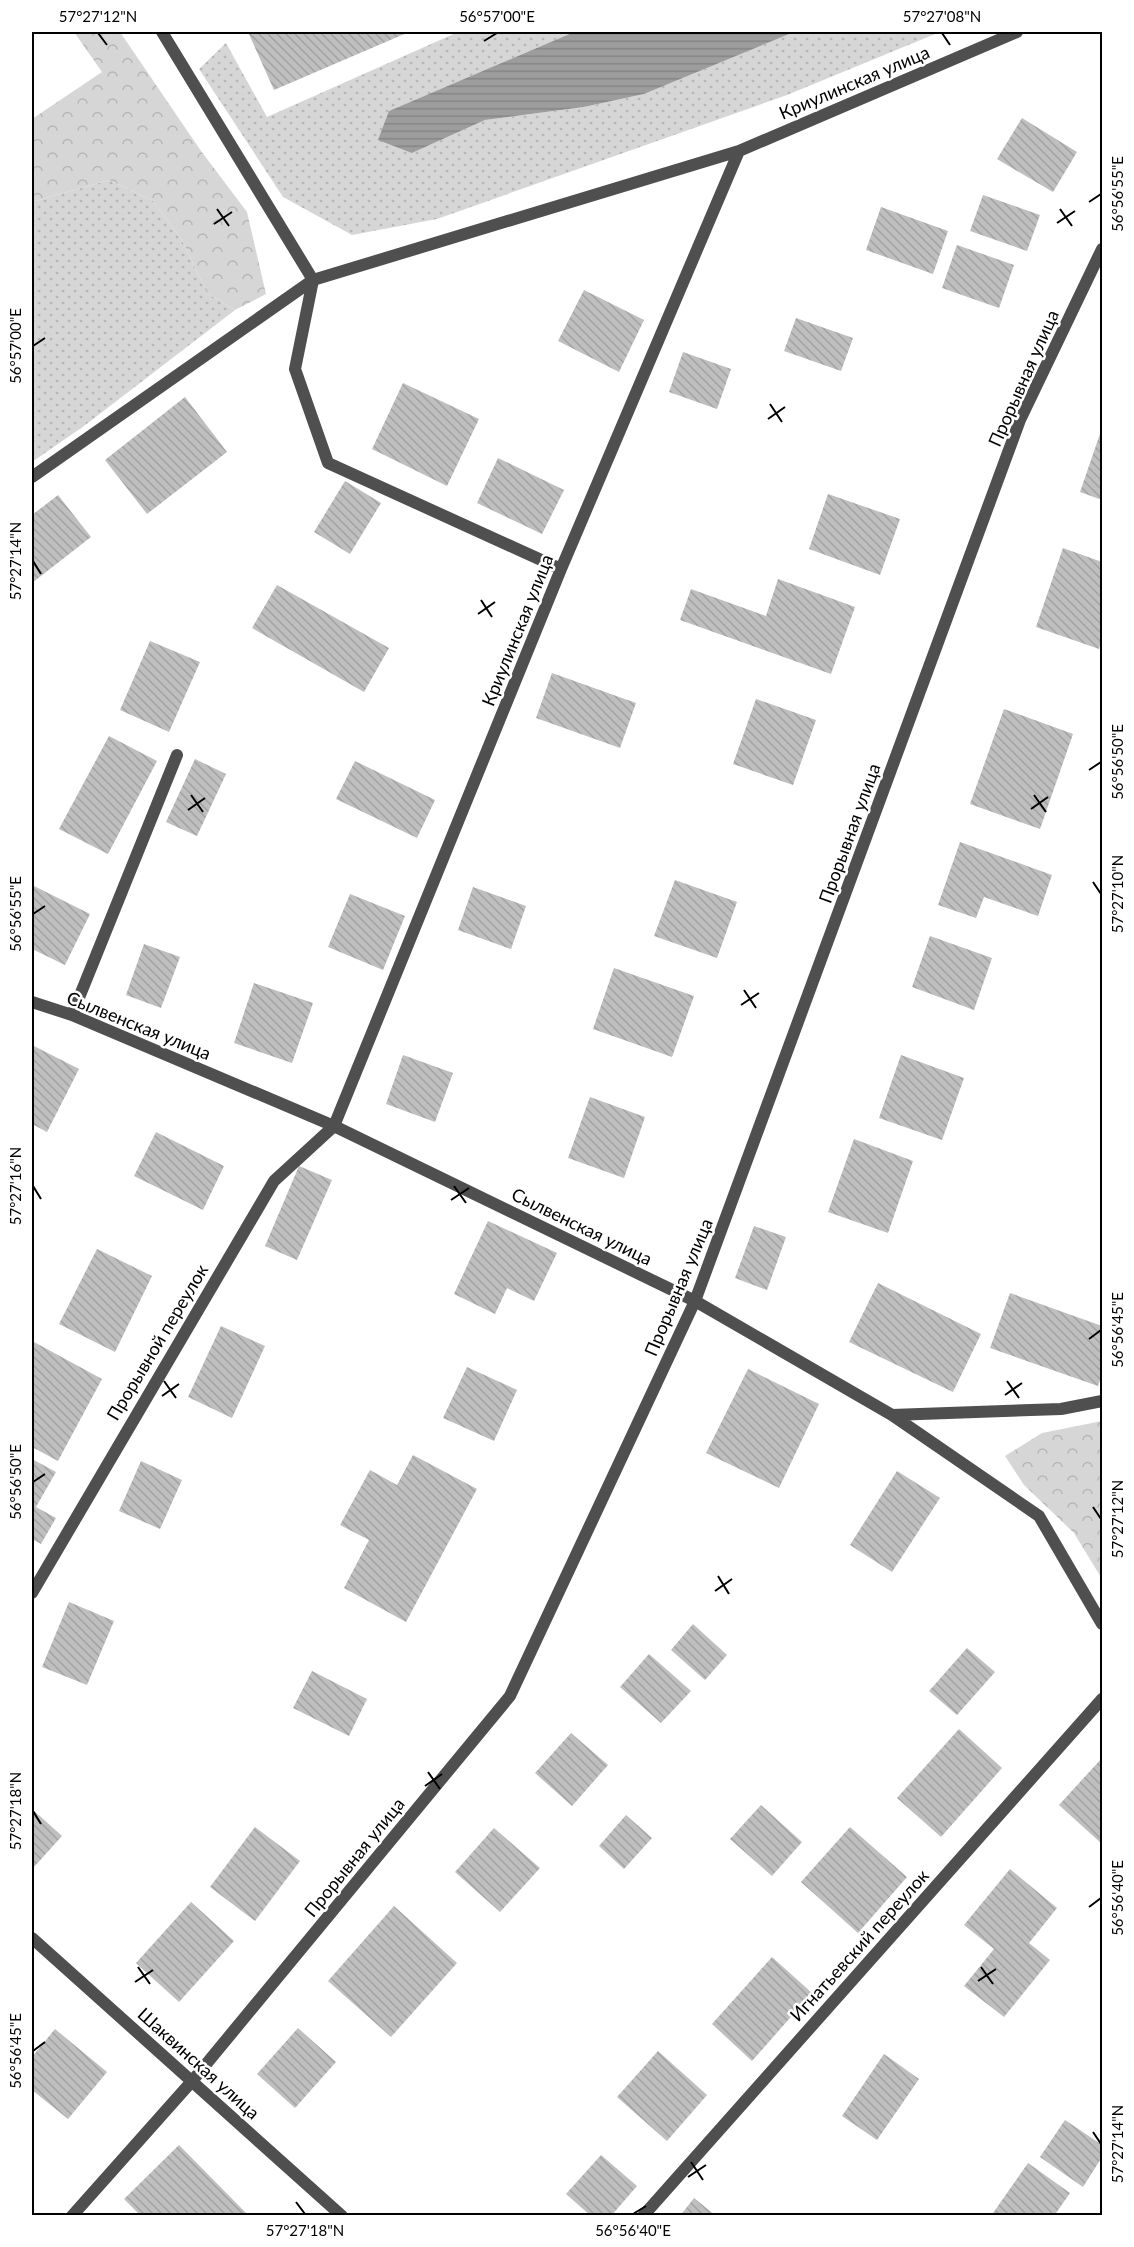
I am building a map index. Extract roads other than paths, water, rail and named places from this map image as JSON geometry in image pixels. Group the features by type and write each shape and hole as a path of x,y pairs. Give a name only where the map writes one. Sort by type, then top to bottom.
{"street":[{"path":"162,32 313,280 295,369 328,463 561,569"},
{"name":"Криулинская улица","path":"32,477 313,280 739,151 1017,32"},
{"name":"Криулинская улица","path":"334,1126 561,569 739,151"},
{"name":"Прорывная улица","path":"72,2216 193,2080 510,1696 695,1301 1020,420 1102,249"},
{"path":"72,1015 177,755"},
{"name":"Сылвенская улица","path":"32,1002 72,1015 334,1126 695,1301 892,1415 1039,1516 1102,1624"},
{"name":"Прорывной переулок","path":"32,1593 274,1181 334,1126"},
{"path":"892,1415 1061,1409 1102,1401"},
{"name":"Игнатьевский переулок","path":"643,2216 1102,1699"},
{"name":"Шаквинская улица","path":"32,1938 342,2216"}]}
